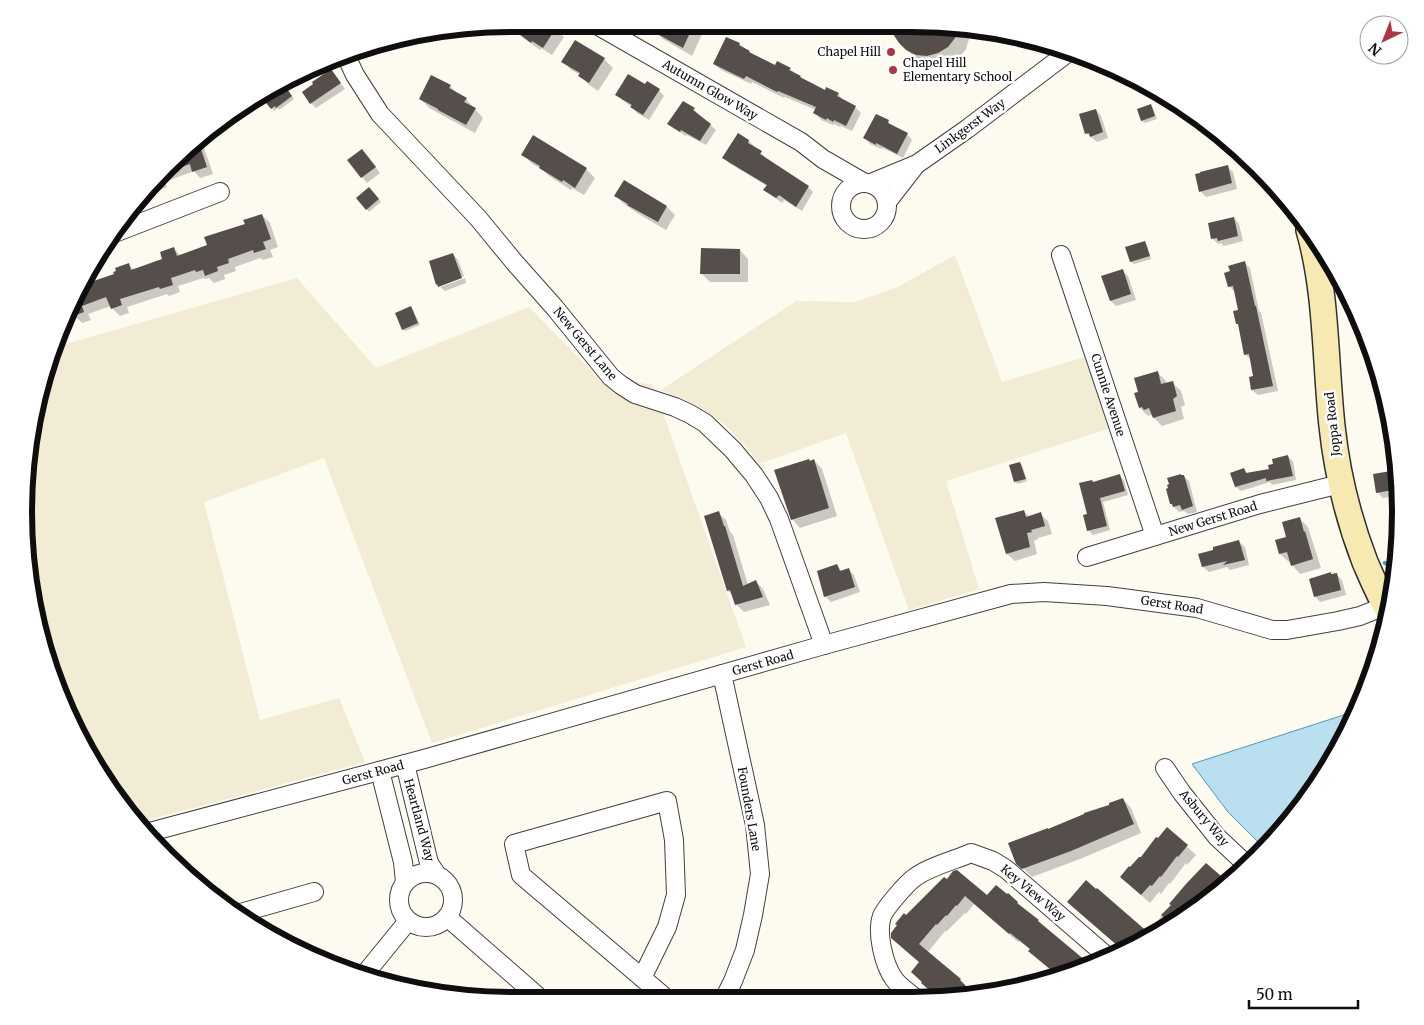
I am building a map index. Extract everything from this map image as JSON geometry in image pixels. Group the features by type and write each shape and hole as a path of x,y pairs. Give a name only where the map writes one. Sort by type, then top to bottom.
{"street":[{"name":"Autumn Glow Way","path":"609,32 801,142 823,159 867,183"},
{"name":"Linkgerst Way","path":"867,183 917,164 967,129 1062,57"},
{"name":"New Gerst Lane","path":"348,62 354,75 380,114 478,218 611,377 635,394 675,407 705,424 733,450 754,475 769,498 779,519 824,645"},
{"name":"Autumn Glow Way","path":"823,159 842,197"},
{"name":"Linkgerst Way","path":"887,202 917,164"},
{"path":"867,183 882,190 888,209 882,222 876,226 869,229 855,228 844,218 840,204 842,197 850,186 867,183"},
{"path":"125,229 220,192"},
{"name":"Joppa Road","path":"1314,251 1320,289 1332,425 1340,484 1360,549 1383,600"},
{"name":"Cunnie Avenue","path":"1061,255 1155,536"},
{"name":"New Gerst Road","path":"1087,556 1260,504 1340,484"},
{"name":"Gerst Road","path":"154,831 380,771 824,645 1012,594 1044,592 1107,596 1197,608 1272,630 1287,630 1338,621 1381,610"},
{"name":"Founders Lane","path":"722,674 755,824 760,874 745,950 728,992"},
{"name":"Heartland Way","path":"405,764 429,862 437,875"},
{"name":"Asbury Way","path":"1165,768 1182,793 1217,836 1242,860"},
{"name":"Heartland Way","path":"380,771 405,882"},
{"path":"642,978 667,928 676,896 674,840 667,801 514,844 521,875 642,978 659,992"},
{"name":"Key View Way","path":"908,992 894,980 883,957 880,933 882,917 889,905 914,878 971,853 993,861 1006,869 1103,953"},
{"name":"Heartland Way","path":"408,921 402,914 399,906 400,889 412,876 420,873 437,875 450,887 453,896 453,906 446,917"},
{"path":"245,912 314,892"},
{"path":"368,970 408,921 416,926 425,928 443,922 446,917 533,992"}],"shaded area":[{"path":"955,255 1002,382 1085,357 1108,429 946,481 979,589 909,610 846,433 759,464 746,446 723,423 698,406 661,390 796,301 855,302 898,287"},
{"path":"297,278 376,368 529,307 596,375 653,385 746,647 432,743 324,458 204,502 260,720 339,698 365,762 145,821 113,779 82,725 58,667 42,606 34,544 32,512 34,481 42,419 49,388 63,345"}],"water":[{"path":"1347,714 1311,779 1292,805 1259,843 1228,812 1192,764"}],"building":[{"path":"516,32 553,32 543,48 532,41 531,43"},
{"path":"654,32 690,32 683,48"},
{"path":"893,32 912,32 956,35 948,47 938,53 927,56 916,55 906,50"},
{"path":"726,37 740,43 739,45 749,52 775,65 777,61 791,68 789,70 825,90 826,87 839,93 837,96 856,106 846,126 834,120 833,122 827,118 826,120 813,113 816,107 777,92 746,76 744,79 713,64"},
{"path":"575,40 605,58 589,83 578,76 580,73 561,62"},
{"path":"331,69 341,83 310,104 302,92 313,84 312,82"},
{"path":"628,74 645,84 647,81 660,89 643,115 630,107 632,105 615,95"},
{"path":"431,75 451,85 449,88 467,98 464,102 476,108 466,125 419,99"},
{"path":"287,89 292,96 276,108 275,106 271,109 265,101"},
{"path":"683,101 695,108 693,110 711,124 700,141 667,124"},
{"path":"1151,104 1155,116 1141,121 1137,109"},
{"path":"1096,109 1103,132 1090,137 1089,133 1085,134 1079,114"},
{"path":"876,114 889,120 888,123 908,133 897,154 863,138"},
{"path":"738,133 749,140 748,143 762,151 760,154 809,186 796,207 779,195 776,198 763,190 767,185 722,158"},
{"path":"533,135 587,168 575,188 539,168 540,166 521,155"},
{"path":"201,148 207,167 192,172 190,164 178,168"},
{"path":"362,149 376,167 361,178 347,160"},
{"path":"1228,165 1232,183 1199,192 1195,174"},
{"path":"624,180 667,206 658,222 614,196"},
{"path":"369,187 379,199 366,210 356,198"},
{"path":"262,214 271,239 263,242 266,249 254,253 253,250 228,259 229,263 217,267 218,271 205,276 203,270 196,272 195,270 171,278 173,285 160,289 159,287 120,299 122,305 111,309 106,297 82,306 84,312 75,315 92,282 114,274 115,268 129,263 131,270 162,259 160,252 174,247 177,256 207,245 204,237 245,224 243,220"},
{"path":"1234,217 1238,236 1218,241 1217,238 1211,239 1208,223"},
{"path":"1145,241 1150,256 1130,262 1125,247"},
{"path":"701,248 740,249 740,274 700,274"},
{"path":"453,253 462,278 438,287 429,261"},
{"path":"1245,261 1273,386 1251,390 1249,377 1253,376 1249,354 1244,355 1238,324 1236,324 1233,311 1238,310 1233,286 1228,287 1224,273 1230,271 1228,266"},
{"path":"1123,269 1131,294 1110,301 1101,276"},
{"path":"411,306 418,323 402,330 395,313"},
{"path":"1158,371 1161,384 1173,381 1177,396 1173,399 1176,411 1153,418 1149,408 1144,410 1142,407 1139,408 1134,393 1138,392 1134,378"},
{"path":"1288,455 1293,476 1266,481 1266,478 1235,487 1230,473 1244,468 1246,473 1269,469 1268,465 1273,464 1272,459"},
{"path":"809,459 810,461 814,459 829,508 791,520 774,470"},
{"path":"1020,462 1026,479 1014,482 1009,465"},
{"path":"1389,471 1391,490 1376,493 1373,474"},
{"path":"1120,474 1125,491 1100,498 1107,526 1087,531 1083,515 1087,514 1079,483 1092,480 1093,482"},
{"path":"1181,474 1184,475 1193,506 1182,510 1180,505 1173,507 1170,504 1166,489 1169,484 1167,478"},
{"path":"1024,510 1026,517 1041,512 1045,526 1027,533 1030,547 1006,554 995,518"},
{"path":"719,511 743,586 756,580 763,597 735,605 730,590 727,591 704,516"},
{"path":"1300,517 1313,559 1291,566 1287,552 1279,554 1275,540 1286,537 1282,522"},
{"path":"1239,540 1245,560 1223,565 1227,561 1202,567 1198,554 1213,550 1213,547"},
{"path":"837,564 840,571 849,568 855,587 824,597 817,571"},
{"path":"1331,572 1331,574 1337,573 1341,590 1314,597 1309,579"},
{"path":"1123,798 1134,824 1071,851 1022,869 1016,864 1008,843 1048,829"},
{"path":"1167,827 1188,845 1161,877 1141,895 1120,877 1129,866 1141,857 1156,837 1158,838"},
{"path":"1206,863 1223,877 1166,919 1161,915 1171,905 1169,904"},
{"path":"957,870 987,895 996,885 1008,893 1017,903 1085,960 1052,971 1028,951 1030,949 1009,934 965,896 947,916 936,924 919,944 961,979 969,989 931,991 911,972 919,962 891,938 891,933 897,925 895,924 904,913 906,915 944,877 947,879 953,871"},
{"path":"1086,880 1146,931 1118,946 1067,902"}],"place":[{"name":"Chapel Hill","path":"891,52"},
{"name":"Chapel Hill Elementary School","path":"893,70"}]}
